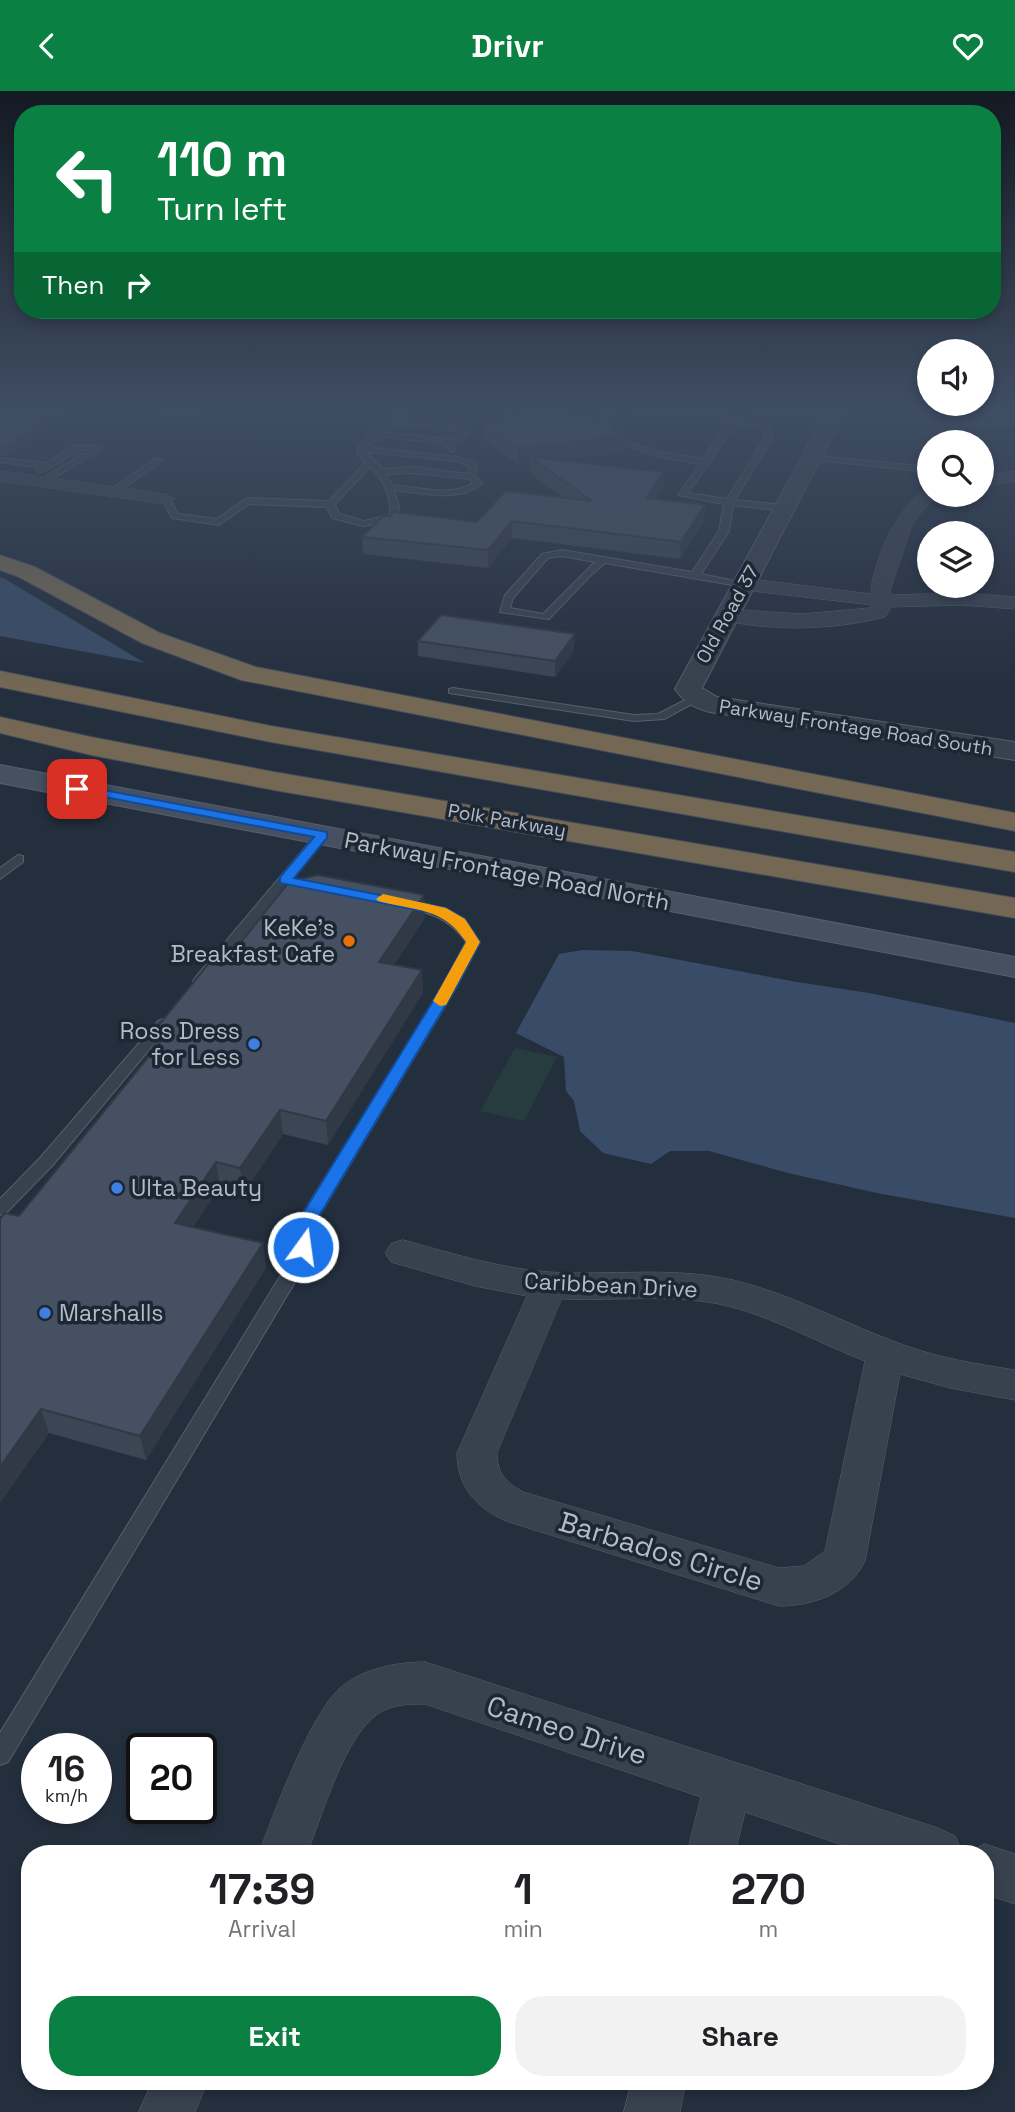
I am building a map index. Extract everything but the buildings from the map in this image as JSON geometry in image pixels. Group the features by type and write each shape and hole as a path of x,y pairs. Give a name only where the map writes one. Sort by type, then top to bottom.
{"highway":[{"path":"0,562 27,572 151,638 250,674 1015,822"},
{"name":"Polk Parkway","path":"0,679 271,734 1015,862"},
{"name":"Polk Parkway","path":"0,725 91,746 274,781 1015,908"}],"main road":[{"name":"Parkway Frontage Road North","path":"0,773 1015,967"}],"street":[{"name":"Old Road 37","path":"697,698 688,689 690,683 787,502"},
{"path":"726,615 772,621 851,619 878,613 884,601 880,591 908,515 917,502"},
{"path":"744,584 884,601 962,599 1015,603"},
{"name":"Parkway Frontage Road South","path":"697,698 710,704 1015,751"},
{"name":"Caribbean Drive","path":"403,1253 502,1279 550,1285 684,1286 733,1294 780,1308 885,1354 957,1377 1015,1385"},
{"name":"Barbados Circle","path":"550,1285 477,1453 476,1468 482,1483 495,1497 512,1506 779,1587 799,1588 819,1581 844,1561 885,1354"},
{"name":"Cameo Drive","path":"286,1845 335,1732 353,1705 376,1691 401,1683 425,1683 914,1845"},
{"path":"713,1845 727,1783"},
{"path":"994,1872 1015,1879"},
{"path":"167,2112 177,2090"},
{"path":"652,2112 657,2090"}],"lane":[{"path":"168,502 175,516 219,522 245,502"},
{"path":"284,502 331,504 335,516 347,522 362,524 380,522 394,516 397,507 395,502"},
{"path":"695,575 724,531 729,502"},
{"path":"732,502 784,508"},
{"path":"604,560 589,568 555,610 545,617 504,610 509,597 545,556 562,553 695,575 744,584"},
{"path":"453,691 634,718 660,717 697,698"},
{"path":"189,993 291,881 323,835"},
{"path":"0,875 18,859"},
{"path":"0,1754 295,1267 303,1247 309,1218 449,988 473,942 460,922 441,911 392,900"},
{"path":"0,1209 46,1162 174,1011"}],"green space":[{"path":"515,1048 557,1057 524,1121 480,1111"}],"water":[{"path":"0,577 5,579 145,663 0,636"},
{"path":"582,950 632,951 869,993 1015,1023 1015,1218 877,1193 788,1173 709,1151 670,1151 651,1164 603,1153 580,1131 574,1101 566,1091 564,1057 516,1033 559,954"}],"slow traffic":[{"path":"383,899 441,911 460,922 473,942 440,1001"}],"place":[{"name":"KeKe's Breakfast Cafe","path":"349,941"},
{"name":"Ross Dress for Less","path":"254,1044"},
{"name":"Ulta Beauty","path":"117,1188"},
{"name":"Marshalls","path":"45,1313"}],"route":[{"path":"77,789 323,835 285,880 441,911 460,922 473,942 449,988 309,1218 303,1247"}]}
